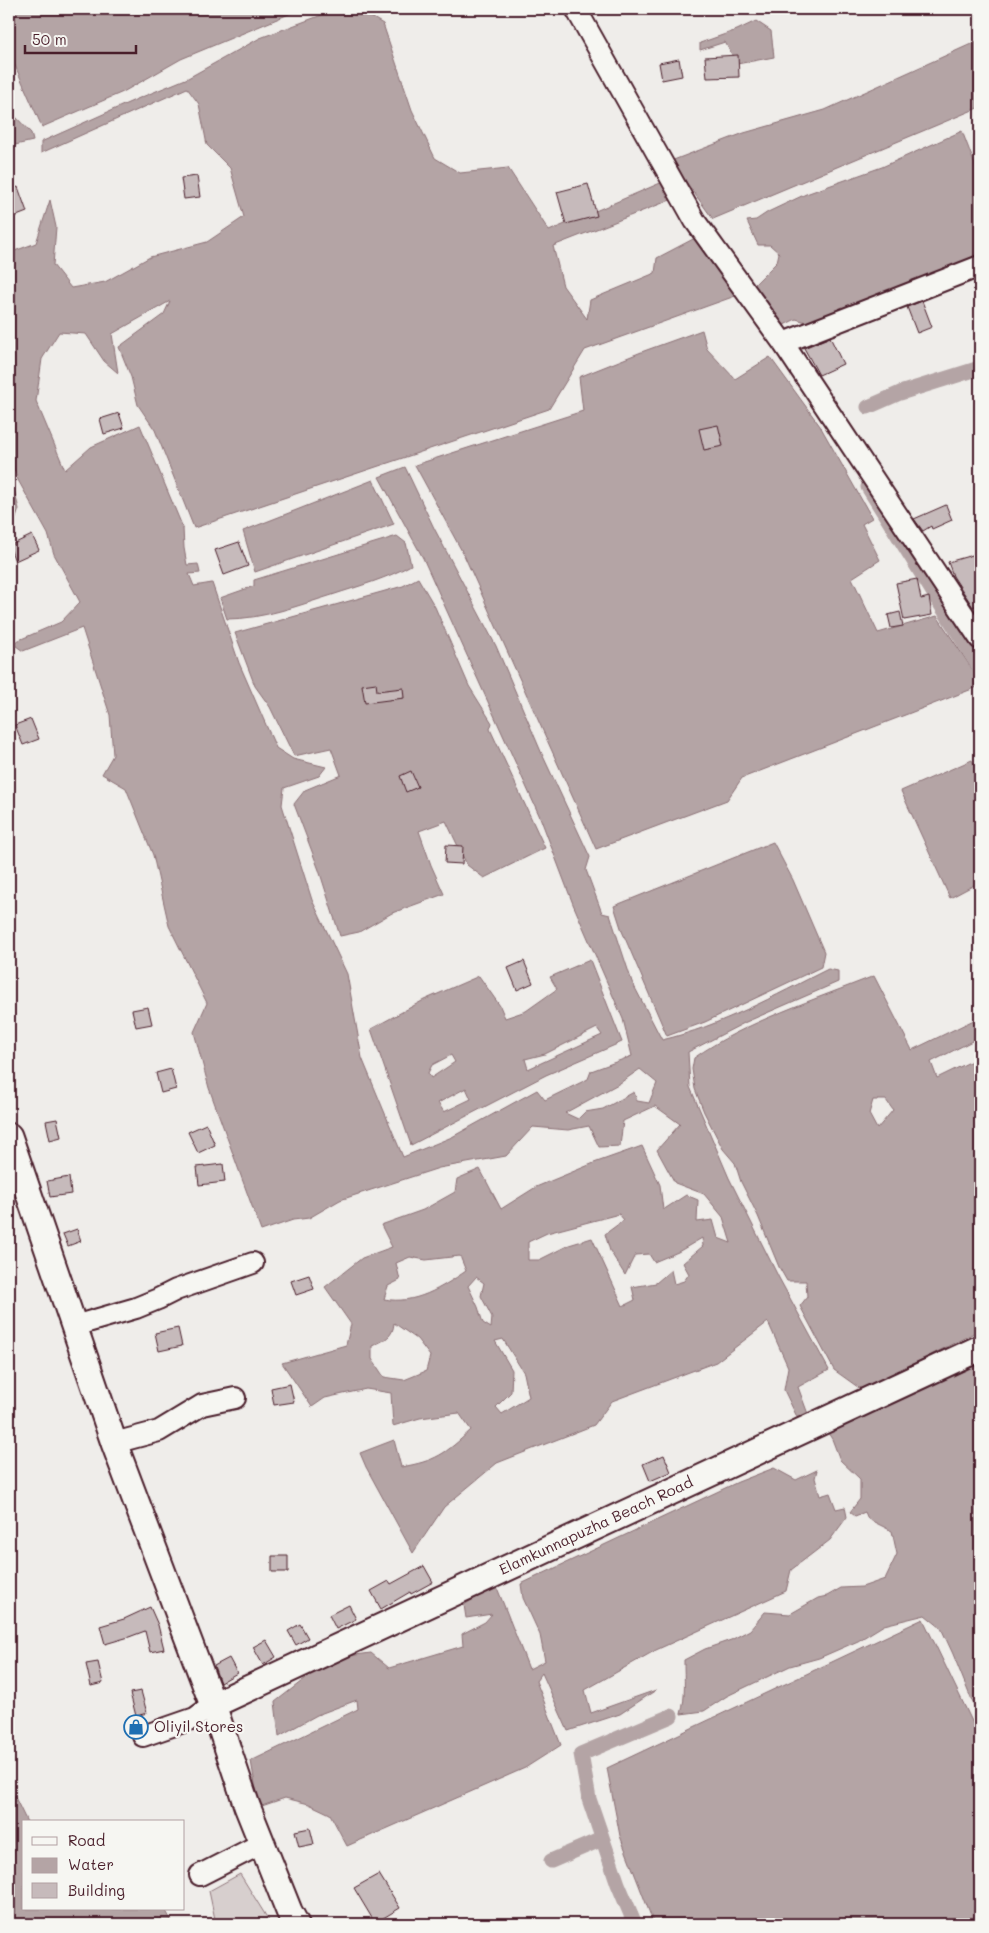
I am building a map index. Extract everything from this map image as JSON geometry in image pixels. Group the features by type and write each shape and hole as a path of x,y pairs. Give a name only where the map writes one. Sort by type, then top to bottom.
{"main road":[{"path":"9,1136 114,1443 213,1705 261,1844 296,1924"},
{"name":"Elamkunnapuzha Beach Road","path":"213,1705 980,1348"}],"street":[{"path":"577,9 695,221 783,343 980,639"},
{"path":"783,343 980,266"},
{"path":"74,1326 136,1308 190,1284 253,1263"},
{"path":"114,1443 159,1431 202,1406 235,1398"},
{"path":"143,1736 195,1718 213,1705"},
{"path":"200,1875 261,1844"}],"shaded area":[{"path":"240,1874 271,1924 216,1924 209,1891"}],"water":[{"path":"9,9 301,9 181,59 123,92 42,127 9,52"},
{"path":"338,9 358,9 383,24 412,110 435,158 460,173 508,168 549,231 665,181 673,199 553,246 563,286 587,319 590,300 655,273 657,258 697,237 738,295 585,350 549,409 194,528 155,430 138,405 131,377 119,347 164,314 170,301 112,334 118,373 104,361 86,334 59,332 42,359 36,401 65,470 91,447 140,425 183,528 187,565 198,564 200,573 189,574 194,586 212,583 239,663 276,748 293,759 326,767 319,776 284,788 282,805 312,900 347,974 362,1058 403,1157 452,1137 537,1090 545,1100 588,1079 591,1071 632,1056 623,1019 573,904 540,817 423,558 379,477 405,467 434,528 496,646 542,754 590,857 586,870 602,913 610,915 632,982 662,1040 726,1019 828,969 838,971 838,982 746,1022 688,1052 690,1087 729,1178 779,1278 829,1370 798,1387 808,1414 798,1419 784,1390 788,1367 768,1322 716,1362 612,1401 594,1425 497,1463 444,1507 413,1553 360,1453 394,1440 401,1467 413,1465 432,1459 447,1451 471,1430 459,1413 420,1418 393,1426 391,1393 366,1389 325,1398 312,1407 282,1363 346,1345 351,1324 325,1287 362,1258 392,1247 381,1225 423,1210 455,1192 457,1179 480,1169 501,1209 536,1187 642,1146 660,1185 663,1210 686,1195 698,1200 697,1222 713,1220 718,1238 731,1243 723,1217 704,1194 675,1183 657,1150 680,1124 655,1106 623,1121 620,1146 599,1147 589,1126 568,1130 533,1127 506,1156 439,1168 340,1200 309,1218 293,1220 261,1231 209,1088 194,1032 207,1003 169,926 153,855 126,788 102,774 113,755 110,715 82,628 23,651 12,643 61,622 80,602 54,554 48,534 18,480 9,455 9,253 36,243 50,200 56,227 53,265 71,288 105,282 150,257 207,242 244,217 230,168 207,145 199,104 187,88 41,153 41,142 188,78 260,38","holes":["640,1069 657,1083 649,1103 637,1101 634,1092 603,1109 585,1112 578,1119 565,1113 620,1083","619,1214 624,1220 605,1234 610,1251 625,1275 635,1255 649,1254 654,1262 678,1252 702,1238 703,1246 683,1263 689,1274 684,1281 674,1284 671,1270 656,1283 632,1287 635,1300 623,1306 592,1238 569,1245 539,1260 528,1260 528,1242 547,1233","460,1256 466,1271 427,1294 406,1300 384,1299 388,1286 400,1280 396,1263 410,1257 426,1260","476,1277 484,1283 481,1296 492,1317 491,1328 483,1323 468,1286","394,1323 417,1339 430,1356 426,1371 404,1380 384,1377 372,1359 372,1346 384,1340 392,1332","503,1339 524,1373 529,1397 502,1414 496,1407 511,1392 512,1370 495,1341"]},
{"path":"756,21 771,31 774,57 737,64 725,42 700,50 700,43"},
{"path":"980,40 980,107 713,219 671,161 744,133 825,110"},
{"path":"15,116 31,133 33,141 15,145 9,129 9,121"},
{"path":"962,131 980,178 980,253 933,276 813,324 796,319 778,328 751,288 777,262 779,253 770,245 758,245 747,221 756,220 768,212 806,194 882,167"},
{"path":"702,330 707,349 735,379 770,357 820,426 872,518 862,524 880,560 852,578 878,633 937,616 980,681 980,686 742,778 727,800 596,849 464,555 415,465 583,411 579,377"},
{"path":"11,478 19,509 15,521 9,521 9,479"},
{"path":"373,480 394,524 255,572 243,531"},
{"path":"397,536 406,543 411,565 402,570 372,582 280,611 254,617 227,619 220,598 254,586 254,580"},
{"path":"418,578 435,607 469,686 492,723 490,729 545,848 484,878 467,865 446,821 419,831 444,894 392,913 359,932 340,936 319,870 294,804 305,790 341,775 331,748 294,756 270,707 255,686 235,633 403,586"},
{"path":"972,760 980,778 980,882 950,898 901,791"},
{"path":"773,842 793,880 824,952 821,967 705,1022 667,1036 622,931 614,906"},
{"path":"590,960 622,1042 546,1075 411,1145 371,1029 424,1000 479,976 500,1006 505,1018 526,1011 557,989 550,977","holes":["597,1028 602,1035 528,1069 525,1059 545,1054","451,1055 455,1062 431,1078 428,1073 432,1065","466,1088 471,1099 444,1112 438,1103"]},
{"path":"874,976 912,1050 980,1017 980,1037 931,1062 937,1078 980,1057 980,1127 976,1130 980,1134 980,1330 862,1390 834,1370 800,1306 807,1297 806,1281 787,1281 779,1267 758,1216 741,1182 735,1163 723,1149 704,1112 695,1089 692,1069 694,1058 735,1033 781,1012","holes":["873,1100 886,1100 893,1110 877,1129 869,1114"]},
{"path":"980,1355 980,1716 941,1628 925,1615 884,1625 858,1641 819,1658 790,1666 727,1696 704,1711 681,1714 684,1694 684,1660 750,1630 765,1612 790,1614 818,1598 827,1596 841,1588 862,1587 885,1579 897,1554 892,1531 868,1519 865,1512 855,1516 850,1512 860,1499 860,1479 840,1460 832,1439 826,1430"},
{"path":"774,1468 796,1480 817,1470 815,1478 820,1496 830,1493 836,1509 845,1507 847,1517 830,1540 791,1570 786,1591 656,1650 585,1690 591,1713 656,1690 620,1714 568,1731 542,1673 536,1681 561,1745 525,1768 347,1846 330,1814 309,1804 285,1798 259,1807 251,1761 358,1709 357,1700 317,1715 279,1736 275,1702 315,1671 348,1656 371,1653 389,1668 463,1646 462,1634 485,1622 492,1614 466,1618 464,1605 496,1585 529,1669 545,1661 540,1635 523,1598 521,1584 738,1482"},
{"path":"923,1619 980,1738 980,1924 654,1924 620,1836 607,1768"},
{"path":"9,1785 26,1820 22,1820 22,1910 166,1910 173,1924 9,1924"}],"building":[{"path":"738,55 739,77 707,78 705,57"},
{"path":"679,59 682,76 662,80 659,63"},
{"path":"197,176 200,197 184,199 181,178"},
{"path":"588,184 597,216 566,224 557,192"},
{"path":"18,187 27,212 9,219 9,190"},
{"path":"922,301 932,327 917,333 907,307"},
{"path":"830,337 843,364 819,375 804,348"},
{"path":"119,413 124,428 104,434 100,419"},
{"path":"718,425 723,446 704,450 699,429"},
{"path":"946,505 952,520 932,529 931,526 923,531 914,519"},
{"path":"32,535 39,550 15,561 9,546"},
{"path":"239,542 248,566 224,575 215,550"},
{"path":"976,554 980,568 980,603 973,607 953,576 948,562"},
{"path":"917,579 921,599 929,597 932,615 904,620 896,583"},
{"path":"900,612 903,626 891,628 888,615"},
{"path":"376,683 377,691 403,688 404,698 365,703 362,685"},
{"path":"31,719 39,739 23,745 15,725"},
{"path":"411,771 418,787 406,792 400,776"},
{"path":"446,845 463,846 462,864 445,863"},
{"path":"524,961 533,983 517,990 508,968"},
{"path":"148,1007 152,1024 136,1027 132,1010"},
{"path":"171,1069 176,1089 161,1093 156,1073"},
{"path":"57,1119 61,1137 50,1140 46,1121"},
{"path":"206,1124 215,1145 198,1153 188,1132"},
{"path":"223,1164 225,1182 199,1185 197,1167"},
{"path":"69,1177 71,1194 50,1197 47,1181"},
{"path":"77,1229 81,1241 68,1246 63,1234"},
{"path":"309,1275 314,1289 296,1295 291,1281"},
{"path":"178,1328 182,1346 159,1351 155,1333"},
{"path":"290,1384 294,1402 274,1405 271,1388"},
{"path":"664,1455 671,1472 650,1481 643,1464"},
{"path":"272,1556 288,1556 288,1572 272,1572"},
{"path":"424,1566 433,1582 411,1594 410,1592 381,1609 371,1591 389,1581 391,1584"},
{"path":"349,1605 356,1619 336,1629 329,1615"},
{"path":"150,1607 158,1625 164,1649 150,1652 145,1631 105,1644 100,1626 124,1619"},
{"path":"300,1624 308,1638 296,1645 288,1631"},
{"path":"266,1640 276,1657 263,1665 253,1647"},
{"path":"229,1658 237,1673 220,1683 214,1666"},
{"path":"98,1662 103,1683 91,1686 86,1664"},
{"path":"141,1691 147,1713 136,1716 130,1693"},
{"path":"310,1828 314,1844 299,1847 295,1831"},
{"path":"379,1874 400,1908 375,1923 354,1888"}],"waterway":[{"path":"868,407 900,393 980,368"},
{"path":"868,487 980,668"},
{"path":"635,1924 618,1884 589,1799 581,1754 671,1716"},
{"path":"551,1861 602,1839"}],"place":[{"name":"Oliyil Stores","path":"136,1727"}]}
